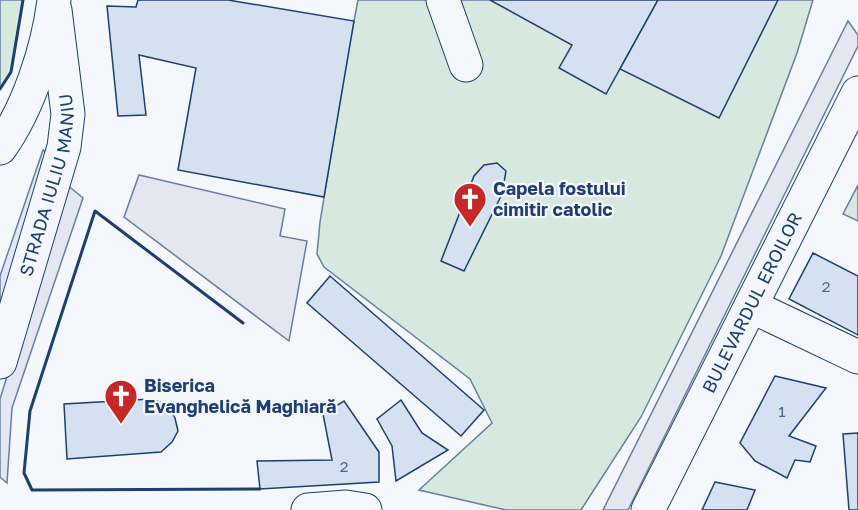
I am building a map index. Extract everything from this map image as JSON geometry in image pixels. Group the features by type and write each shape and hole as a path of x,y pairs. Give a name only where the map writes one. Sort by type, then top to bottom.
{"main road":[{"path":"443,0 466,65"},
{"name":"STRADA IULIU MANIU","path":"0,148 13,130 31,90 54,1"},
{"name":"STRADA IULIU MANIU","path":"0,362 64,147 68,114 54,1"},
{"name":"BULEVARDUL EROILOR","path":"648,510 858,93"},
{"path":"822,163 858,117"},
{"path":"751,306 858,357"},
{"path":"308,510 346,507 365,510"}],"shaded area":[{"path":"0,0 23,0 11,72 0,89"},
{"path":"358,0 813,0 797,53 721,256 641,417 581,510 506,510 419,490 492,423 470,379 324,267 317,254 320,222"},
{"path":"848,21 858,35 858,46 628,510 603,510"},
{"path":"43,150 56,158 0,316 0,276"},
{"path":"139,175 285,209 280,236 307,241 289,341 124,217"},
{"path":"66,184 83,198 12,408 7,483 0,477 0,399"},
{"path":"858,185 858,221 843,214"}],"building":[{"path":"138,0 228,0 354,21 324,197 178,170 196,68 139,55 146,115 118,116 107,6 136,7"},
{"path":"490,0 658,0 606,94 559,68 572,45"},
{"path":"658,0 778,0 719,118 620,69"},
{"name":"Capela fostului cimitir catolic","path":"497,163 506,171 502,194 464,271 441,261 474,176 484,165"},
{"path":"813,253 858,276 858,335 789,299"},
{"path":"330,276 484,410 461,436 307,303"},
{"path":"775,376 826,388 789,436 816,446 810,462 795,460 787,478 755,461 740,443"},
{"name":"Biserica Evanghelică Maghiară","path":"151,399 162,403 171,411 178,431 172,442 161,452 67,459 64,404"},
{"path":"401,400 422,433 448,450 396,481 392,446 377,419"},
{"path":"344,401 379,452 379,482 260,489 257,461 332,460 323,414"},
{"path":"858,433 858,510 849,510 843,434"},
{"path":"715,482 755,490 747,510 702,510"}],"wall":[{"path":"0,89 11,72 23,0"},
{"path":"243,323 95,211 30,411 24,473 32,490 260,489"}],"place":[{"name":"Capela fostului cimitir catolic","path":"470,228"},
{"name":"Biserica Evanghelică Maghiară","path":"121,425"}]}
